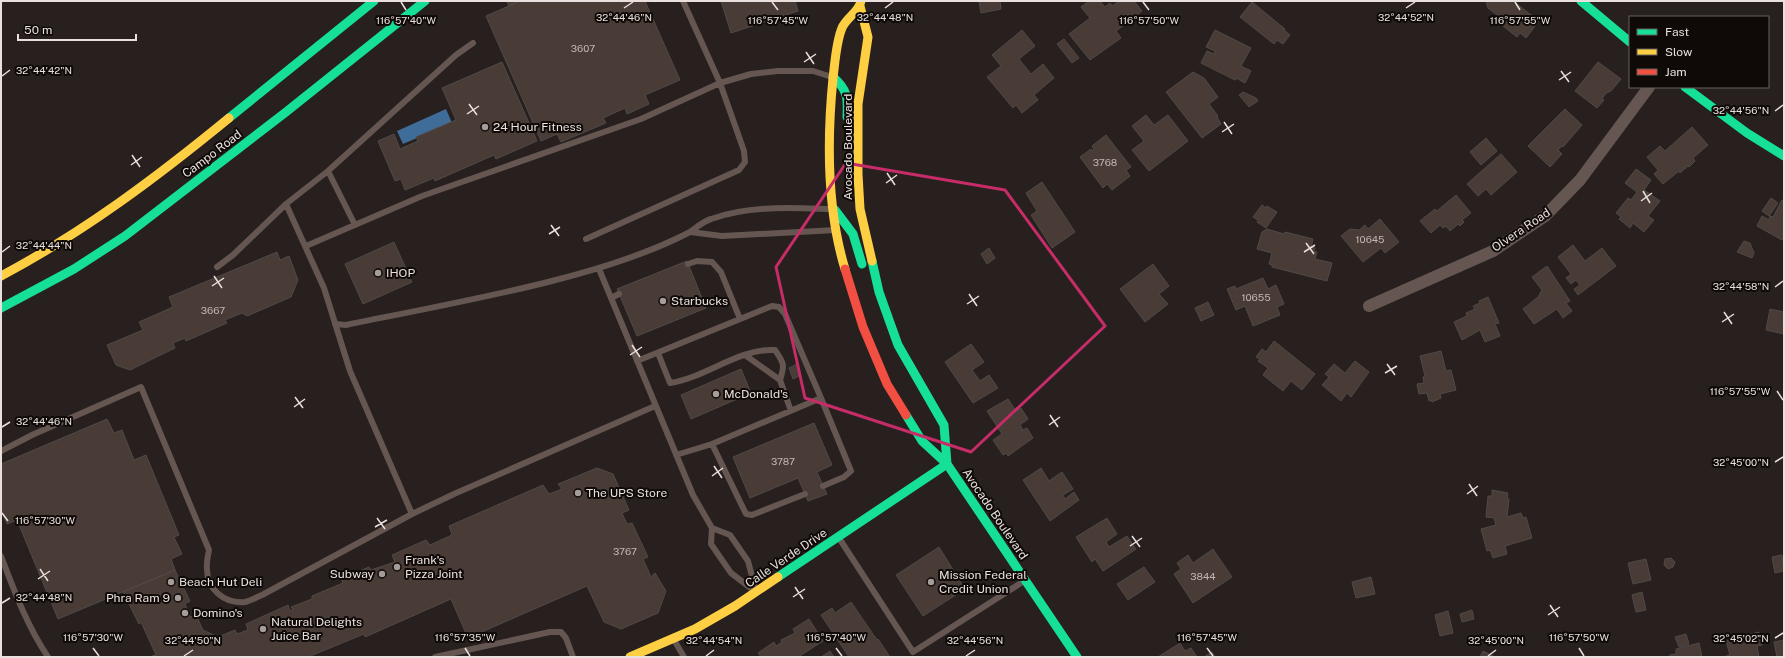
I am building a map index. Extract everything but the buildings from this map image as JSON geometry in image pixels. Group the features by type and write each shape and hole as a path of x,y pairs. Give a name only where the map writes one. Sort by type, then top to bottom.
{"main road":[{"name":"Campo Road","path":"1,276 49,250 84,228 165,170 374,1"},
{"name":"Campo Road","path":"1,308 74,269 125,236 286,112 425,1"},
{"path":"1581,1 1629,41"},
{"name":"Avocado Boulevard","path":"860,4 842,27 835,59 831,101 830,167 834,209 842,256 863,327 887,384 922,440 947,464 1077,657"},
{"name":"Avocado Boulevard","path":"860,4 868,37 858,104 858,174 860,209 879,292 898,346 944,425 947,464"},
{"path":"834,77 845,87 848,98 847,128"},
{"path":"1686,88 1747,133 1784,156"},
{"path":"849,163 858,174"},
{"path":"834,209 852,234 874,306 881,314 888,317"},
{"name":"Calle Verde Drive","path":"630,657 695,629 756,592 947,464"}],"street":[{"name":"Olvera Road","path":"1369,306 1493,250 1545,216 1580,180 1648,88"}],"lane":[{"path":"586,240 739,170 745,162 744,151 720,83 683,1"},
{"path":"217,267 233,255 286,204 328,171 456,55 473,43"},
{"path":"306,246 422,196 638,120 720,83 751,74 778,70 814,71 834,77"},
{"path":"328,171 355,225"},
{"path":"286,204 324,288 350,371 412,514"},
{"path":"335,324 346,325 495,296 599,269 674,240 710,219 731,213 764,208 834,209"},
{"path":"690,232 722,236 837,230"},
{"path":"688,264 697,261 712,262 721,272 740,319"},
{"path":"599,269 693,495 712,528 711,544 730,573 756,592"},
{"path":"611,298 619,294"},
{"path":"636,361 772,306 779,307 785,314 851,471 844,478 823,486"},
{"path":"658,353 670,383 692,378 745,355 765,349 774,350 782,361 784,368 780,380"},
{"path":"745,355 780,380 791,411"},
{"path":"1,451 32,435 141,387 209,550 207,568 209,582 219,596 233,602 246,602 262,595 412,514 454,494 655,406"},
{"path":"676,455 712,444 821,398"},
{"path":"712,444 746,514 752,515 805,494"},
{"path":"712,528 730,535 748,561 756,592"},
{"path":"838,537 913,652 1026,580"},
{"path":"1,556 19,601 39,644 48,657"},
{"path":"434,657 550,632 561,632 566,638 573,657"},
{"path":"674,638 684,657"}],"highlighted area":[{"path":"846,163 1005,190 1105,326 971,452 805,398 776,267"}],"water":[{"path":"446,109 452,123 403,144 397,131"}],"traffic: fast":[{"path":"229,118 374,1"},
{"path":"1,308 74,269 125,236 286,112 425,1"},
{"path":"1581,1 1629,41"},
{"path":"833,77 842,86 846,95 847,117"},
{"path":"1686,88 1747,133 1784,156"},
{"path":"835,210 853,234 862,264"},
{"path":"872,261 879,292 898,345 944,425 947,464"},
{"path":"906,415 922,441 947,464 1077,657"},
{"path":"778,577 947,464"}],"traffic: slow":[{"path":"845,269 839,246 832,199 829,150 831,101 838,40 844,24 858,8 861,1"},
{"path":"860,6 868,37 858,104 858,174 860,209 872,261"},
{"path":"1,276 62,241 119,203 229,118"},
{"path":"630,657 695,629 735,606 778,577"}],"traffic: jam":[{"path":"845,269 863,327 887,384 906,415"}],"place":[{"name":"24 Hour Fitness","path":"485,127"},
{"name":"IHOP","path":"378,273"},
{"name":"Starbucks","path":"663,301"},
{"name":"McDonald's","path":"716,394"},
{"name":"The UPS Store","path":"578,493"},
{"name":"Frank's Pizza Joint","path":"397,567"},
{"name":"Subway","path":"382,574"},
{"name":"Beach Hut Deli","path":"171,582"},
{"name":"Mission Federal Credit Union","path":"931,582"},
{"name":"Phra Ram 9","path":"178,598"},
{"name":"Domino's","path":"185,613"},
{"name":"Natural Delights Juice Bar","path":"263,629"}]}
